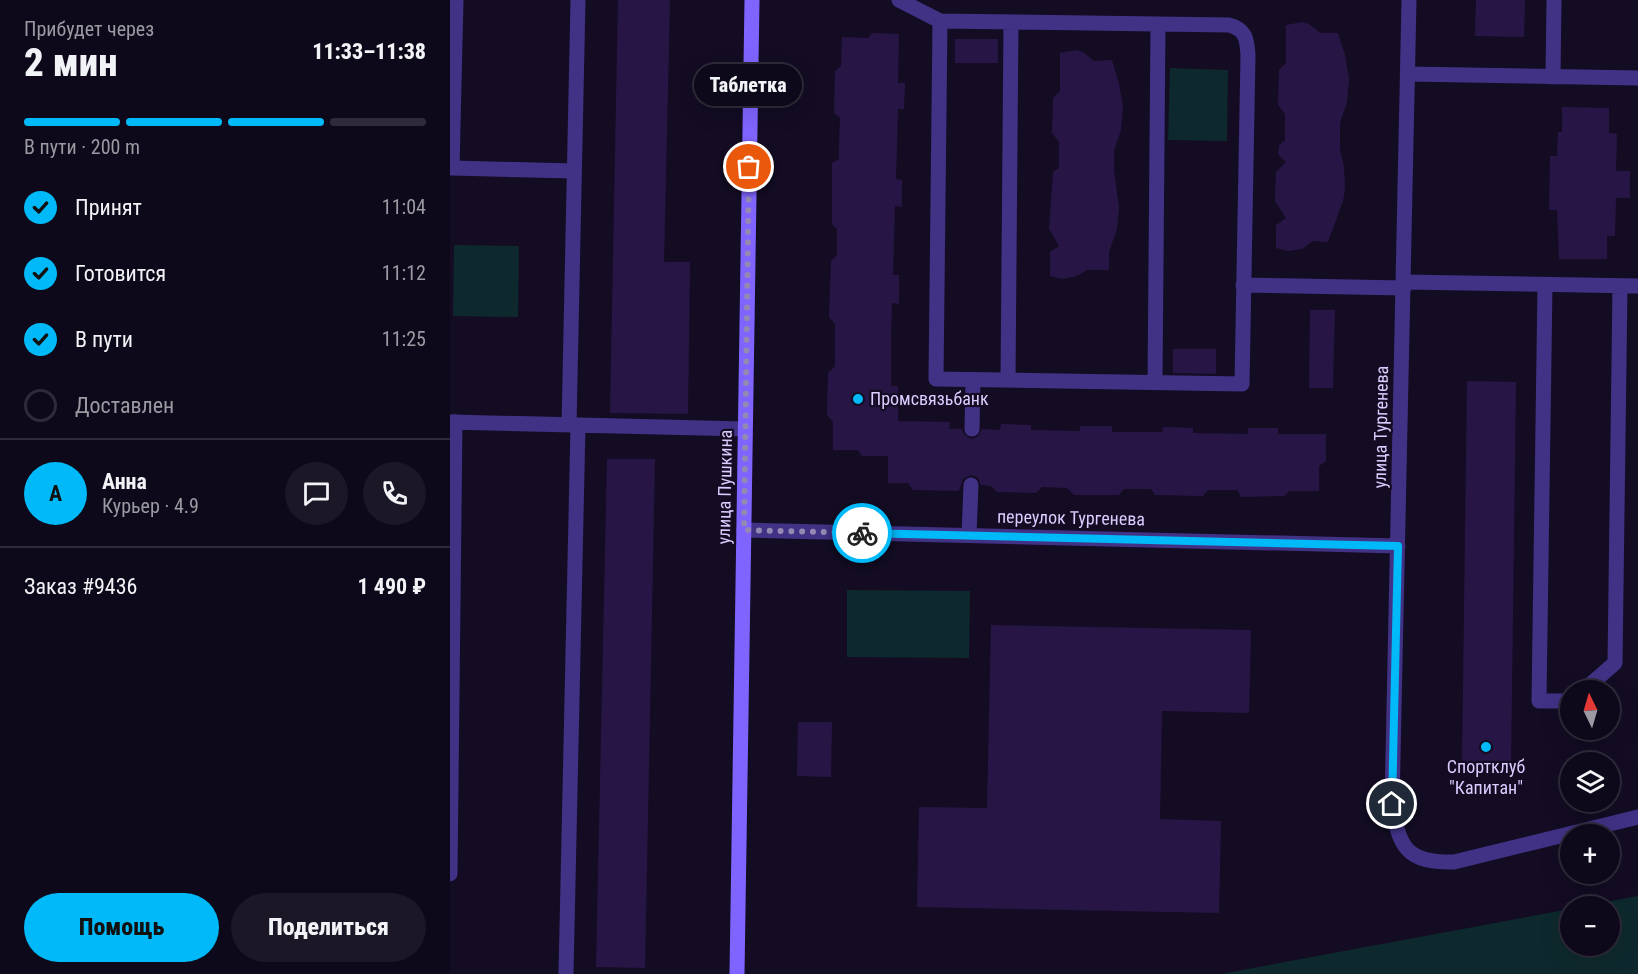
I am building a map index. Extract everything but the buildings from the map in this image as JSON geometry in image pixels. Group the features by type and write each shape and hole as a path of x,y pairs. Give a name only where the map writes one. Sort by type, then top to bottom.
{"main road":[{"name":"улица Пушкина","path":"737,974 752,0"}],"street":[{"path":"456,0 452,168 574,171"},
{"path":"566,974 574,425 574,171 578,0"},
{"path":"899,0 940,21 1229,25 1239,28 1245,35 1248,55 1242,384 936,379 940,21"},
{"name":"улица Тургенева","path":"1409,0 1392,804 1400,839 1408,851 1419,858 1432,862 1454,862 1638,817"},
{"path":"1553,76 1554,0"},
{"path":"1008,380 1011,22"},
{"path":"1155,383 1158,25"},
{"path":"1408,74 1638,78"},
{"path":"1243,285 1638,286"},
{"path":"1545,285 1539,701 1560,701"},
{"path":"1595,680 1615,663 1620,286"},
{"path":"972,429 973,380"},
{"path":"450,874 453,422 745,429"},
{"path":"969,535 971,485"},
{"name":"переулок Тургенева","path":"744,530 1398,546"}],"green space":[{"path":"1170,68 1228,70 1227,141 1168,140"},
{"path":"454,245 519,246 518,317 453,316"},
{"path":"847,590 970,591 969,658 847,657"},
{"path":"1638,896 1638,974 1221,974 1560,911 1560,956 1620,956 1620,899"}],"way so far":[{"path":"749,167 744,530 862,533"}],"place":[{"name":"Таблетка","path":"749,167"},
{"name":"Промсвязьбанк","path":"858,399"},
{"name":"Спортклуб \"Капитан\"","path":"1486,747"}],"route":[{"path":"862,533 1398,546 1392,804"}]}
